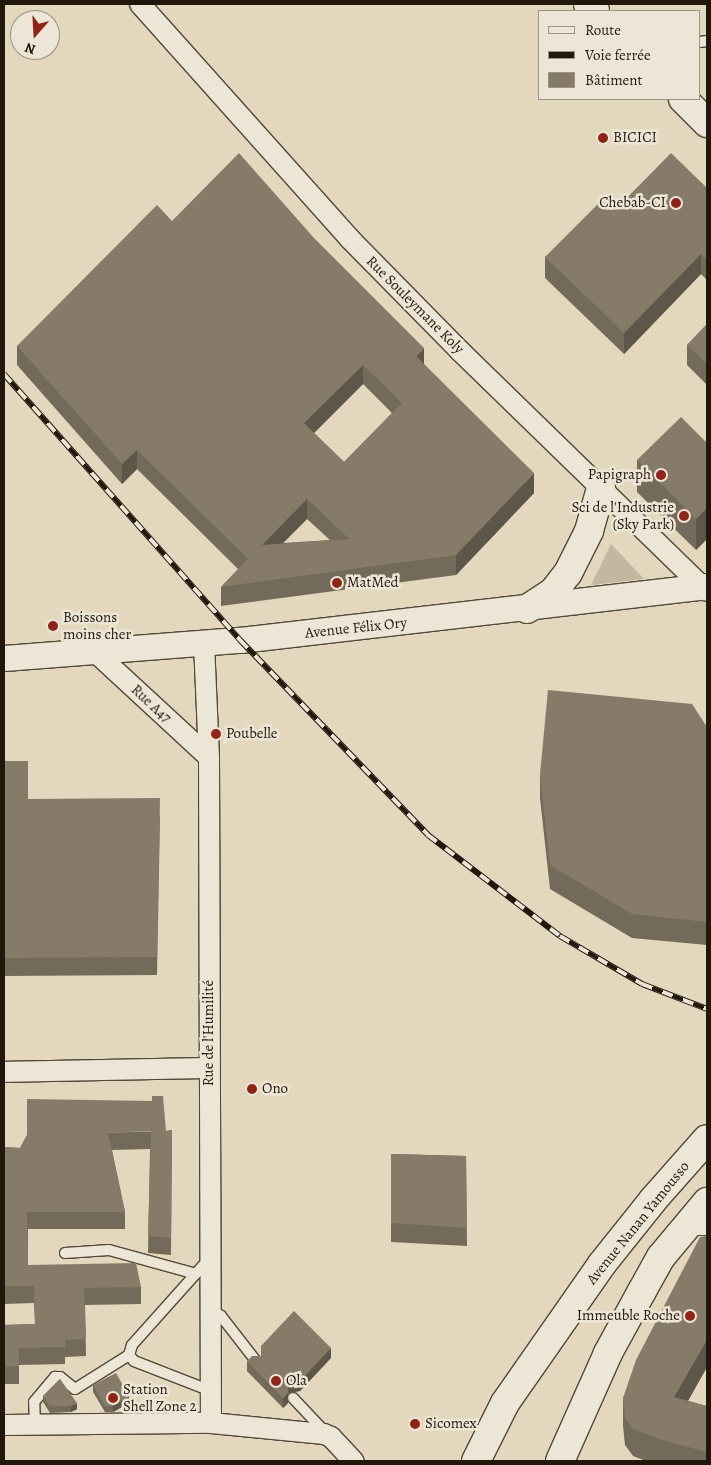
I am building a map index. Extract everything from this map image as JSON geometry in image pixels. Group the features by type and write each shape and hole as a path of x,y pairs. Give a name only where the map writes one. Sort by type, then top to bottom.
{"main road":[{"path":"684,100 707,123"},
{"path":"527,609 553,592 568,573 589,531 601,488"},
{"name":"Avenue Nanan Yamousso","path":"476,1461 505,1403 602,1264 653,1200 707,1139"},
{"path":"560,1461 608,1353 661,1257 695,1230 707,1202"}],"street":[{"name":"Rue Souleymane Koly","path":"140,4 349,238 601,488 706,588"},
{"name":"Avenue Félix Ory","path":"4,658 204,643 706,588"},
{"name":"Rue de l'Humilité","path":"204,643 209,757 211,1423"},
{"name":"Rue A47","path":"94,652 209,757"},
{"path":"4,1072 209,1068"},
{"path":"4,1425 211,1423 327,1435 352,1461"}],"lane":[{"path":"65,1253 109,1250 196,1274"},
{"path":"35,1424 34,1402 55,1377 64,1379 72,1388 78,1388 129,1355 132,1345 210,1258"},
{"path":"210,1309 221,1316 256,1361"},
{"path":"129,1355 134,1361 211,1391"},
{"path":"293,1398 327,1435"}],"shaded area":[{"path":"611,544 644,579 591,585"}],"building":[{"path":"239,153 314,238 424,348 416,356 534,473 456,555 221,587 248,559 137,450 122,464 17,346 157,205 172,221","holes":["363,365 402,403 344,462 304,423","307,499 349,539 262,545"]},
{"path":"671,153 707,188 707,260 701,254 624,333 545,257 605,197 617,208"},
{"path":"707,324 707,364 687,345"},
{"path":"681,417 707,443 707,508 696,519 637,460"},
{"path":"548,690 692,704 707,727 707,922 632,914 550,865 540,774"},
{"path":"4,761 28,761 28,799 160,798 157,957 4,958"},
{"path":"152,1096 163,1096 166,1131 172,1130 171,1238 148,1236 151,1131 108,1133 125,1212 27,1212 28,1265 136,1263 141,1287 84,1288 86,1339 65,1340 65,1347 19,1348 19,1366 4,1367 4,1325 35,1324 34,1286 4,1286 4,1147 20,1148 27,1135 27,1099 152,1101"},
{"path":"391,1154 466,1156 467,1228 391,1223"},
{"name":"Immeuble Roche","path":"707,1236 707,1340 674,1397 707,1406 707,1452 662,1440 633,1429 625,1418 623,1398 636,1360 700,1237"},
{"path":"294,1311 331,1348 300,1381 288,1383 288,1393 283,1398 247,1361 252,1356 261,1356 261,1346"},
{"path":"116,1373 129,1396 113,1406 105,1406 93,1385"},
{"path":"60,1379 77,1403 71,1406 50,1406 43,1396"}],"railway":[{"path":"4,374 240,640 428,835 560,936 642,984 707,1009"}],"place":[{"name":"BICICI","path":"603,138"},
{"name":"Chebab-CI","path":"676,203"},
{"name":"Papigraph","path":"661,475"},
{"name":"Sci de l'Industrie (Sky Park)","path":"684,516"},
{"name":"MatMed","path":"337,583"},
{"name":"Boissons moins cher","path":"53,626"},
{"name":"Poubelle","path":"216,734"},
{"name":"Ono","path":"252,1089"},
{"name":"Immeuble Roche","path":"690,1316"},
{"name":"Ola","path":"276,1381"},
{"name":"Station Shell Zone 2","path":"113,1398"},
{"name":"Sicomex","path":"415,1424"}]}
